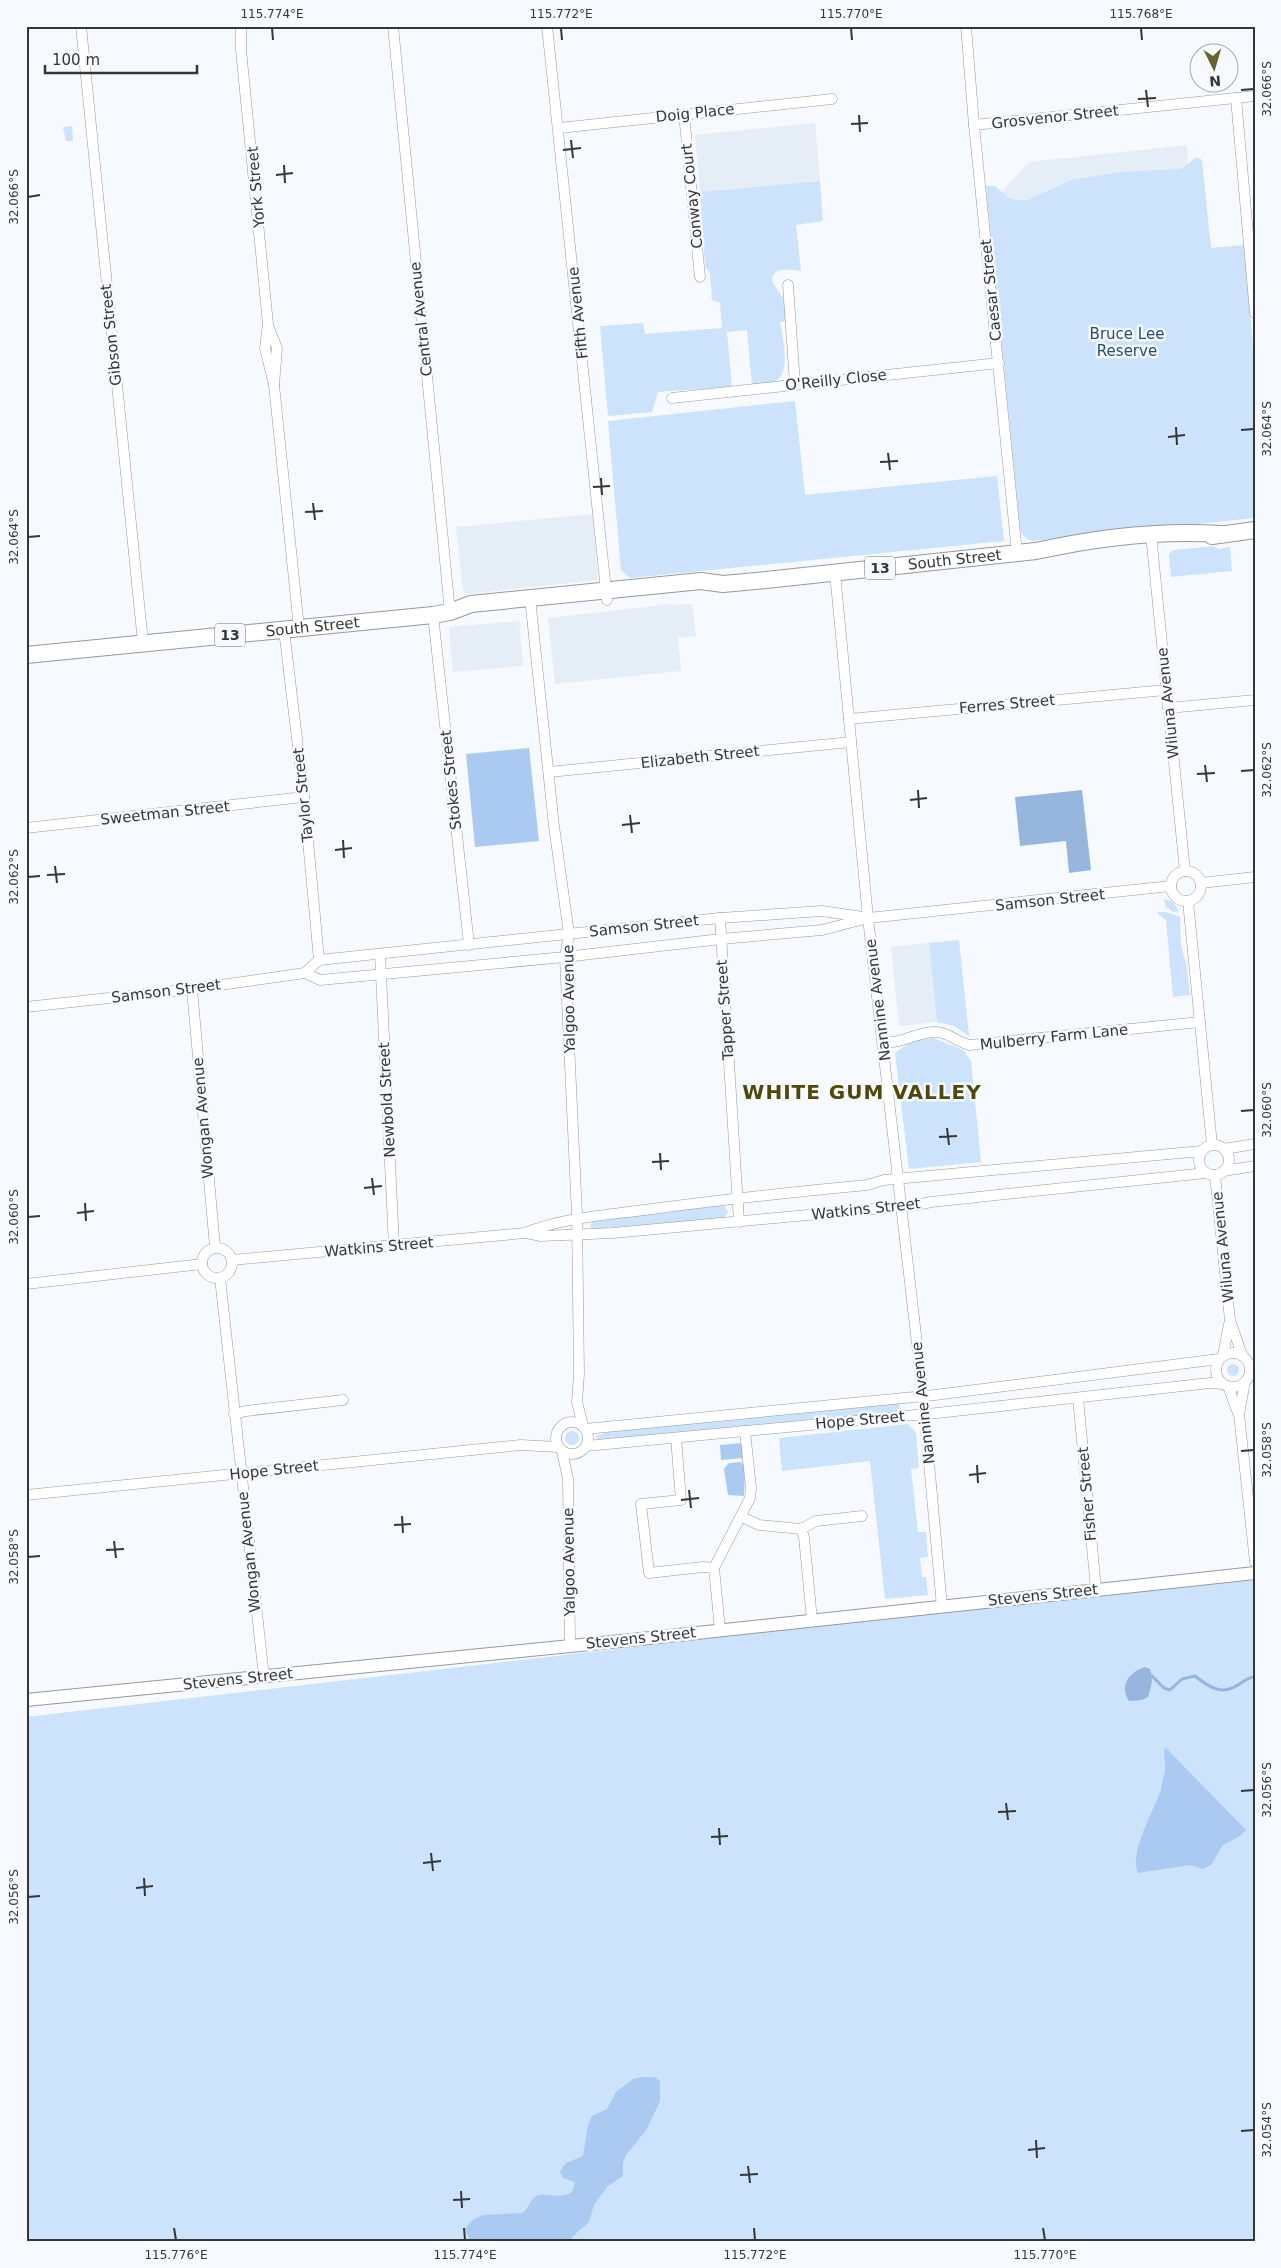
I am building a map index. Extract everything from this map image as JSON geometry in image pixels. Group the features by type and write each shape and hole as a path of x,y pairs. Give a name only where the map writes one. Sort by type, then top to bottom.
{"main road":[{"name":"South Street","path":"26,655 433,615 450,612 471,604 531,603 607,595 701,581 724,584 1036,552 1076,553 1151,540 1191,540 1255,530"}],"street":[{"name":"Gibson Street","path":"81,26 143,643"},
{"name":"York Street","path":"236,26 241,50"},
{"name":"York Street","path":"241,26 241,50 268,324 265,348 274,385 291,629"},
{"name":"Central Avenue","path":"393,26 450,612"},
{"name":"Fifth Avenue","path":"547,26 607,595"},
{"name":"Caesar Street","path":"966,26 974,125 1017,554"},
{"name":"Grosvenor Street","path":"974,125 1255,96"},
{"path":"1236,98 1255,312"},
{"name":"Doig Place","path":"559,128 832,100"},
{"name":"Conway Court","path":"684,114 700,277"},
{"path":"788,285 795,384"},
{"name":"O'Reilly Close","path":"672,398 999,363"},
{"name":"Wiluna Avenue","path":"1151,540 1185,871"},
{"name":"Nannine Avenue","path":"835,573 868,918 925,1414 942,1606"},
{"name":"Yalgoo Avenue","path":"531,603 554,826 569,934 565,957 577,1220 579,1374 577,1402 584,1428"},
{"name":"Stokes Street","path":"433,615 470,945"},
{"name":"Taylor Street","path":"291,629 319,960"},
{"name":"Ferres Street","path":"849,718 1166,690"},
{"path":"1168,708 1255,700"},
{"name":"Elizabeth Street","path":"549,772 852,742"},
{"name":"Sweetman Street","path":"26,828 304,797"},
{"path":"1185,871 1196,874 1201,883 1199,895 1188,901 1176,898 1171,886 1175,876 1185,871"},
{"path":"1201,883 1255,877"},
{"name":"Samson Street","path":"26,1007 192,989 305,973 320,980 822,930 868,918 1171,886"},
{"path":"1188,901 1212,1145"},
{"name":"Samson Street","path":"319,960 720,918 822,911 868,918"},
{"name":"Tapper Street","path":"720,918 739,1222"},
{"name":"Newbold Street","path":"380,954 394,1246"},
{"path":"305,973 319,960"},
{"name":"Wongan Avenue","path":"192,989 215,1247"},
{"name":"Mulberry Farm Lane","path":"883,1042 899,1043 915,1034 936,1032 945,1034 962,1044 970,1045 1200,1022"},
{"path":"1224,1149 1229,1160 1215,1173 1200,1164 1202,1151 1212,1145 1224,1149 1255,1144"},
{"name":"Watkins Street","path":"232,1260 525,1233 543,1226 577,1220 737,1198 867,1185 884,1180 1202,1151"},
{"name":"Watkins Street","path":"525,1233 541,1236 576,1235 739,1222 1215,1173 1255,1166"},
{"name":"Wiluna Avenue","path":"1215,1173 1230,1320 1248,1360"},
{"path":"215,1247 224,1249 232,1260 231,1269 220,1278 210,1276 203,1269 202,1264 204,1255 215,1247"},
{"path":"26,1284 202,1264"},
{"name":"Wongan Avenue","path":"220,1278 264,1677"},
{"name":"Wiluna Avenue","path":"1221,1358 1230,1320"},
{"path":"1239,1414 1250,1370 1248,1360 1232,1352 1221,1358 1216,1372 1225,1385 1239,1414 1255,1562"},
{"name":"Hope Street","path":"584,1428 923,1396 1221,1358"},
{"path":"1225,1385 1234,1387 1249,1379"},
{"name":"Hope Street","path":"586,1446 925,1414 1210,1383 1225,1385"},
{"name":"Fisher Street","path":"1078,1398 1096,1589"},
{"path":"234,1414 343,1400"},
{"name":"Yalgoo Avenue","path":"567,1423 577,1402"},
{"path":"573,1422 584,1428 588,1437 586,1446 575,1454 560,1449 557,1433 567,1423 573,1422"},
{"path":"720,1630 714,1568 742,1517 750,1498 751,1488 745,1431"},
{"name":"Hope Street","path":"521,1445 557,1433"},
{"path":"676,1438 681,1500 641,1504 649,1572 703,1567 714,1568"},
{"name":"Hope Street","path":"26,1495 521,1445 560,1449"},
{"name":"Yalgoo Avenue","path":"560,1449 568,1478 570,1645"},
{"name":"Yalgoo Avenue","path":"568,1478 575,1454"},
{"path":"742,1517 759,1525 801,1529 816,1521 862,1516"},
{"path":"801,1529 804,1537 812,1620"},
{"name":"Stevens Street","path":"26,1700 720,1630 1255,1573"}],"shaded area":[{"path":"815,123 820,181 700,192 695,135"},
{"path":"1187,145 1189,189 1082,213 992,202 1029,162"},
{"path":"593,514 598,580 467,594 463,590 456,527"},
{"path":"672,604 692,604 696,636 678,638 681,671 555,684 548,618"},
{"path":"519,621 523,666 453,672 449,627"},
{"path":"529,748 539,841 475,847 466,754"},
{"path":"1082,790 1091,870 1069,873 1066,841 1020,846 1015,797"},
{"path":"929,943 937,1022 899,1026 891,947"},
{"path":"743,1444 744,1458 721,1460 720,1445"},
{"path":"741,1462 745,1467 744,1496 728,1495 724,1469 729,1463"},
{"path":"1145,1667 1150,1669 1152,1677 1148,1697 1142,1700 1129,1701 1125,1690 1127,1680 1134,1672"},
{"path":"1165,1747 1246,1830 1240,1836 1223,1845 1211,1865 1203,1869 1190,1865 1138,1873 1136,1865 1139,1843 1161,1789 1165,1770"},
{"path":"654,2077 660,2081 660,2101 647,2129 626,2155 623,2163 623,2176 608,2186 594,2205 589,2222 572,2237 571,2242 470,2242 465,2228 482,2215 522,2213 537,2196 558,2196 572,2192 575,2182 563,2178 560,2171 566,2163 583,2156 588,2125 592,2116 607,2109 616,2092 633,2079"}],"green space":[{"path":"72,126 73,141 66,141 63,127"},
{"name":"Bruce Lee Reserve","path":"1195,158 1200,158 1202,161 1211,248 1244,245 1255,369 1255,518 1029,540 1024,536 1020,528 986,186 995,186 1007,197 1015,200 1028,200 1071,180 1121,172 1181,169"},
{"path":"820,181 823,221 796,225 801,271 777,271 772,278 783,300 787,321 780,322 785,354 783,371 780,377 770,383 752,385 747,330 727,332 732,387 658,392 652,412 608,416 600,326 643,323 645,334 722,328 720,303 712,300 710,273 705,266 700,192"},
{"path":"795,401 805,495 997,476 1004,541 630,578 621,570 608,421"},
{"path":"1214,546 1218,549 1230,547 1232,571 1171,577 1169,554 1174,550"},
{"path":"1164,899 1173,902 1179,911 1173,912 1166,907"},
{"path":"1158,912 1166,912 1180,917 1181,945 1187,968 1190,995 1173,997 1166,920"},
{"path":"959,940 969,1036 954,1026 937,1022 929,943"},
{"path":"933,1038 963,1050 971,1061 981,1162 909,1169 895,1053 912,1041"},
{"path":"724,1205 728,1213 723,1219 593,1229 590,1226 592,1221"},
{"path":"1231,1364 1235,1364 1239,1370 1235,1376 1231,1376 1227,1372 1227,1368"},
{"path":"899,1401 900,1411 598,1440 596,1436 611,1431"},
{"path":"908,1424 916,1433 919,1468 911,1469 918,1532 926,1532 928,1557 920,1558 922,1577 926,1577 928,1595 885,1599 870,1461 782,1471 779,1438"},
{"path":"569,1431 575,1431 579,1438 575,1445 569,1445 565,1441 565,1435"},
{"path":"1255,1580 1255,2242 26,2242 26,1717 826,1625"}],"waterway":[{"path":"1152,1676 1164,1688 1170,1690 1182,1679 1195,1676 1206,1684 1223,1690 1235,1687 1247,1679 1255,1677"}],"district":[{"name":"WHITE GUM VALLEY","path":"862,1092"}]}
